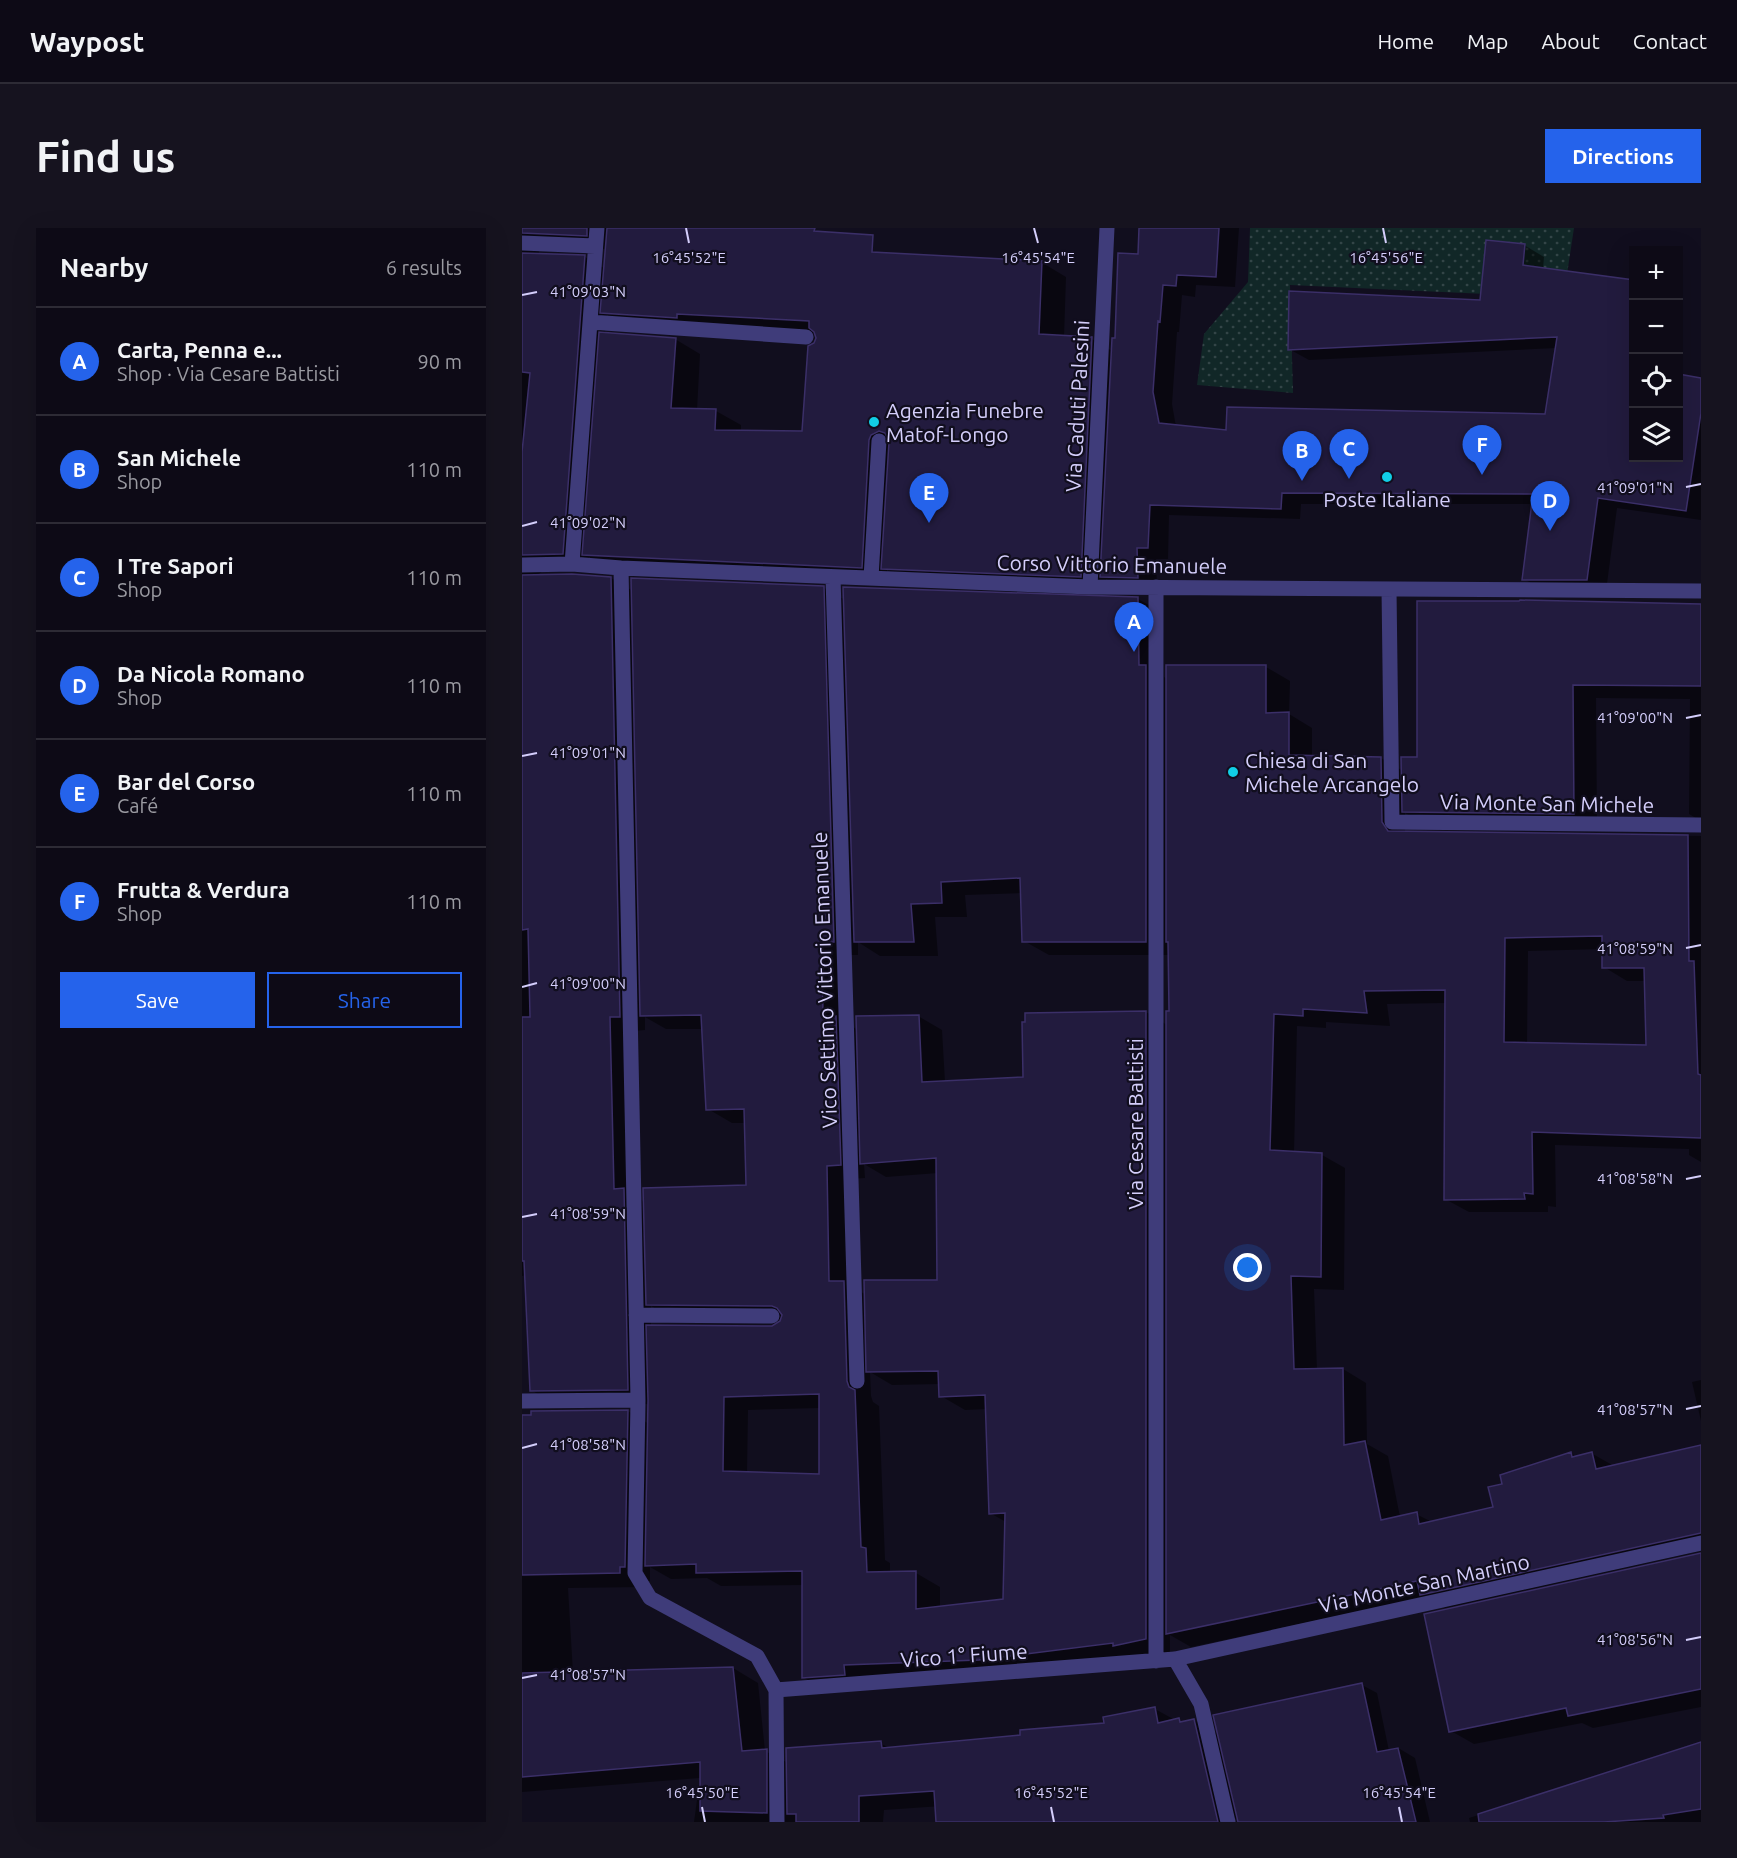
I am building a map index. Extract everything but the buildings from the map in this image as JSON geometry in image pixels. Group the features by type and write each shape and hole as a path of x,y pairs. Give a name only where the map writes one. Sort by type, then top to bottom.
{"street":[{"path":"572,564 597,228"},
{"name":"Via Caduti Palesini","path":"1090,587 1107,228"},
{"path":"522,243 595,246"},
{"path":"590,322 806,337"},
{"path":"871,578 879,441"},
{"name":"Corso Vittorio Emanuele","path":"522,565 572,564 621,568 1090,587 1701,591"},
{"path":"621,568 638,1400 635,1573 650,1598 758,1656 776,1690 777,1822"},
{"name":"Vico Settimo Vittorio Emanuele","path":"833,577 857,1382"},
{"name":"Via Cesare Battisti","path":"1156,587 1156,1661"},
{"name":"Via Monte San Michele","path":"1389,589 1392,822 1701,825"},
{"path":"636,1316 772,1316"},
{"path":"522,1401 638,1400"},
{"name":"Via Monte San Martino","path":"1156,1661 1175,1659 1701,1543"},
{"path":"1175,1659 1201,1704 1228,1822"},
{"name":"Vico 1° Fiume","path":"776,1690 1156,1661"}],"green space":[{"path":"1250,228 1574,228 1564,294 1508,295 1290,285 1293,393 1197,385 1204,334 1248,282"}],"place":[{"name":"Agenzia Funebre Matof-Longo","path":"874,422"},
{"name":"Frutta & Verdura","path":"1482,475"},
{"name":"Poste Italiane","path":"1387,477"},
{"name":"I Tre Sapori","path":"1349,479"},
{"name":"San Michele","path":"1302,481"},
{"name":"Bar del Corso","path":"929,523"},
{"name":"Da Nicola Romano","path":"1550,531"},
{"name":"Carta, Penna e...","path":"1134,652"},
{"name":"Chiesa di San Michele Arcangelo","path":"1233,772"}]}
